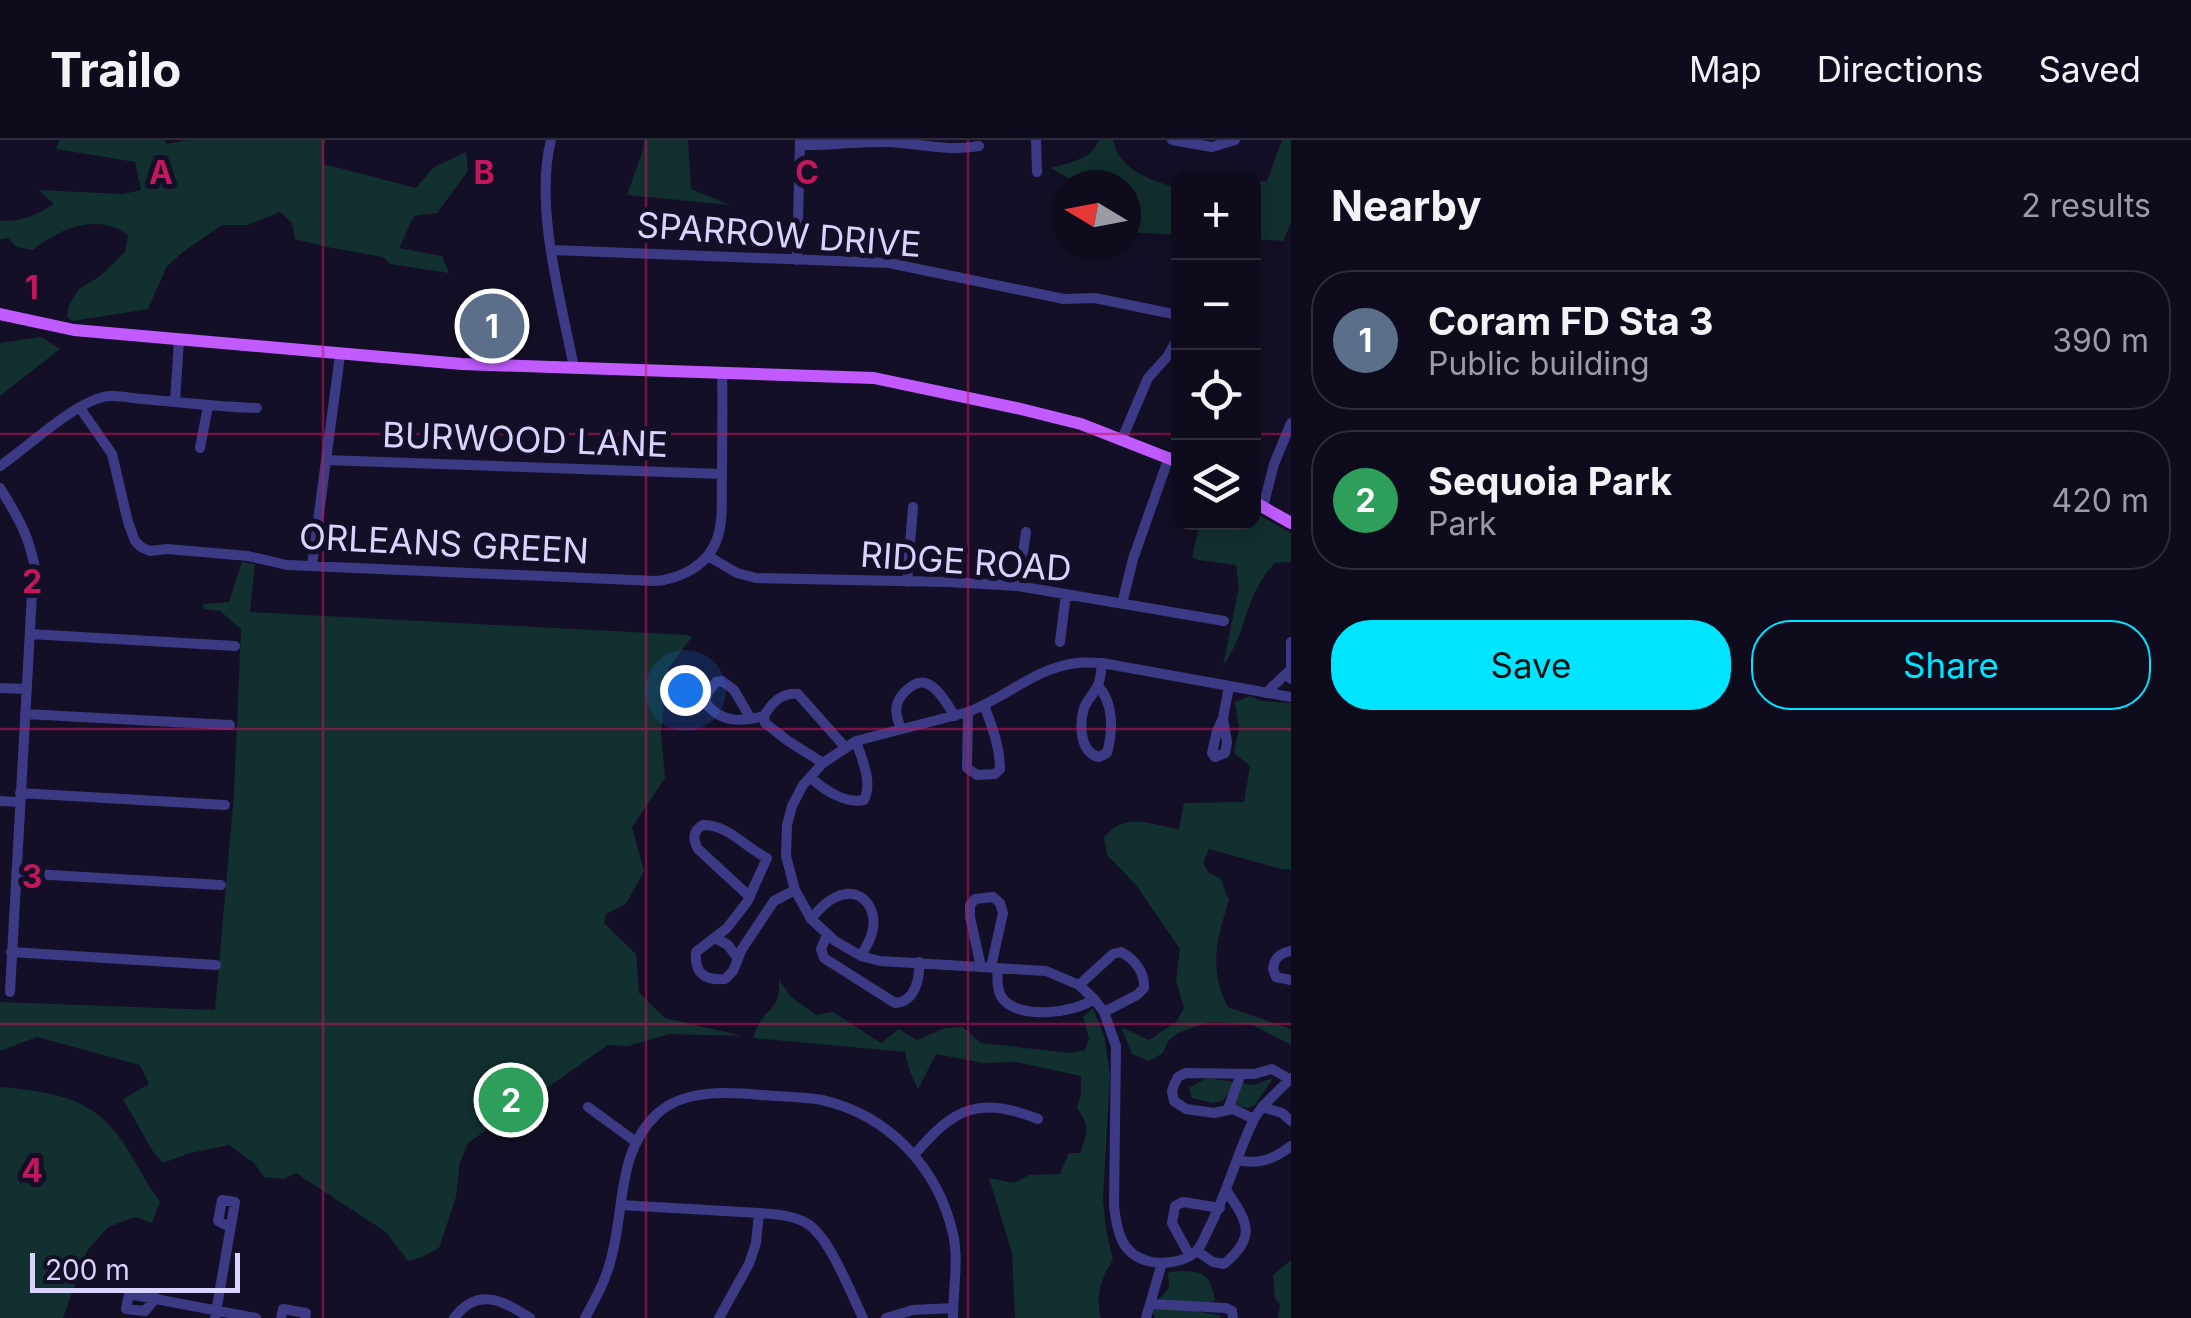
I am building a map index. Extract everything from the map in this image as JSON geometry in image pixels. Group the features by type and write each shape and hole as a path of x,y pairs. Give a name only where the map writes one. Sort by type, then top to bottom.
{"main road":[{"path":"0,314 51,327 462,364 874,378 1081,424 1171,458"},
{"path":"1261,506 1291,524"}],"street":[{"path":"551,140 544,182 574,368"},
{"path":"1036,140 1037,172"},
{"path":"1172,140 1212,147 1235,140"},
{"path":"797,260 800,142 828,146 893,142 959,150 979,146"},
{"name":"SPARROW DRIVE","path":"552,250 889,263 1064,299 1095,298 1171,314"},
{"path":"175,401 179,340"},
{"path":"1122,439 1148,378 1171,350"},
{"path":"312,566 340,355"},
{"path":"708,556 720,528 722,372"},
{"path":"0,466 80,408 102,397 256,408"},
{"path":"200,448 208,406"},
{"name":"ORLEANS GREEN","path":"80,408 112,454 128,522 141,547 150,550 248,556 287,565 656,580 685,575 708,556"},
{"path":"1261,496 1291,423"},
{"name":"BURWOOD LANE","path":"326,460 722,474"},
{"path":"1122,604 1132,559 1171,466"},
{"path":"0,488 28,535 38,590 32,594 10,992"},
{"path":"907,582 913,508"},
{"path":"1018,586 1026,532"},
{"name":"RIDGE ROAD","path":"708,556 756,578 1018,586 1224,621"},
{"path":"1060,642 1066,594"},
{"path":"30,634 235,646"},
{"path":"1291,642 1291,679"},
{"path":"1254,1118 1237,1110 1186,1110 1174,1101 1172,1091 1178,1077 1186,1073 1241,1074 1272,1069 1290,1079 1254,1118 1220,1208 1194,1253 1162,1263 1140,1258 1120,1241 1114,1206 1116,1046 1104,1012 1094,999 1079,985 1046,971 880,961 861,956 826,935 810,919 795,890 786,856 787,825 792,806 810,778 823,762 845,747 968,712 1042,672 1076,662 1102,663 1291,697"},
{"path":"1098,686 1109,708 1111,726 1107,752 1099,758 1086,750 1082,718 1098,686 1102,663"},
{"path":"1266,693 1290,669"},
{"path":"751,720 734,690 722,681 716,682 708,692 707,706 722,717 751,720 764,716 778,698 798,694 845,747"},
{"path":"901,729 897,705 903,694 918,683 927,683 936,690 955,716"},
{"path":"1223,718 1228,687"},
{"path":"0,688 26,690"},
{"path":"968,712 967,768 977,775 995,774 1000,769 997,740 984,706"},
{"path":"26,714 230,725"},
{"path":"764,716 771,729 823,762"},
{"path":"810,778 848,800 864,800 868,782 856,741"},
{"path":"0,800 225,806"},
{"path":"750,896 698,849 695,832 703,824 715,825 767,858 786,856"},
{"path":"767,858 750,896 727,928 696,952 696,967 701,974 710,980 725,980 774,901 795,890"},
{"path":"16,873 221,885"},
{"path":"810,919 838,896 861,896 870,907 873,926 861,956"},
{"path":"990,967 1003,913 1000,903 988,897 974,898 969,909 1001,998 1020,1009 1040,1012 1071,1010 1094,999"},
{"path":"0,907 14,908"},
{"path":"826,935 820,949 824,958 895,1003 904,1002 912,994 920,975 919,962"},
{"path":"715,938 728,945 738,958"},
{"path":"1291,951 1276,958 1273,969 1276,977 1291,980"},
{"path":"11,952 216,965"},
{"path":"1079,985 1113,954 1122,952 1130,957 1144,978 1144,988 1104,1012"},
{"path":"1228,1109 1241,1074"},
{"path":"585,1318 608,1271 626,1167 636,1142 670,1104 704,1094 732,1092 818,1100 847,1107 870,1117 915,1154 946,1209 954,1237 953,1313 913,1310 886,1318"},
{"path":"915,1154 944,1124 966,1110 996,1106 1038,1119"},
{"path":"1262,1106 1291,1121"},
{"path":"588,1107 636,1142"},
{"path":"1238,1160 1257,1163 1291,1146"},
{"path":"1220,1208 1183,1202 1175,1206 1172,1223 1194,1253 1224,1264 1244,1240 1246,1225 1226,1190"},
{"path":"621,1205 759,1212 795,1218 814,1228 825,1240 863,1318"},
{"path":"718,1318 749,1264 759,1212"},
{"path":"215,1314 230,1227"},
{"path":"1146,1318 1162,1263"},
{"path":"156,1298 215,1314 256,1318"},
{"path":"454,1318 462,1308 486,1299 509,1305 530,1318"},
{"path":"1150,1304 1226,1308 1232,1311 1233,1318"},
{"path":"281,1318 282,1310 306,1313 305,1318"}],"green space":[{"path":"60,140 164,140 167,144 187,140 327,140 324,164 416,188 434,167 466,152 468,171 437,213 414,216 399,248 442,256 449,273 390,264 383,257 295,239 292,223 280,212 248,225 222,225 183,252 167,266 148,309 73,321 67,317 69,305 79,289 100,276 125,252 128,235 116,228 91,224 66,230 33,250 17,247 8,238 0,239 0,220 28,217 54,204 38,190 123,194 141,190 135,162 56,149"},
{"path":"644,140 688,140 691,189 730,205 627,195"},
{"path":"1099,140 1113,140 1122,160 1135,170 1051,168 1085,156"},
{"path":"1282,140 1291,140 1291,223 1283,241 1261,239 1261,182 1267,181"},
{"path":"1141,174 1171,187 1171,235 1141,233"},
{"path":"41,337 60,349 0,396 0,343"},
{"path":"1261,516 1291,533 1291,562 1275,563 1265,576 1223,666 1239,587 1236,565 1192,557 1198,530 1261,530"},
{"path":"242,562 255,564 250,612 692,637 668,669 661,732 665,778 632,827 644,871 626,904 606,914 604,923 636,954 639,993 665,1018 742,1036 669,1034 628,1046 608,1045 468,1143 439,1248 408,1261 386,1232 296,1173 284,1179 264,1177 254,1163 229,1145 163,1163 123,1099 149,1084 140,1065 37,1037 0,1051 0,1002 215,1010 234,794 241,629 220,611 204,609 203,604 229,602"},
{"path":"1250,696 1260,701 1291,703 1291,870 1209,849 1203,863 1209,873 1220,878 1229,900 1216,966 1228,1007 1291,1029 1291,1045 1253,1025 1205,1023 1178,1033 1168,1041 1163,1053 1149,1061 1132,1054 1121,1027 1149,1040 1176,1022 1184,1008 1176,980 1180,949 1136,885 1107,855 1104,837 1130,822 1179,829 1184,803 1244,802 1250,766 1234,753 1239,728 1235,702"},
{"path":"779,979 790,996 816,1015 833,1012 881,1043 899,1029 917,1040 945,1028 963,1027 981,1043 1071,1053 1085,1050 1089,1039 1083,1017 1093,1008 1104,1035 1110,1075 1103,1200 1113,1260 1100,1288 1101,1318 1015,1318 1012,1253 989,1178 1014,1183 1029,1175 1060,1174 1069,1153 1080,1153 1086,1129 1077,1108 1081,1076 1016,1062 983,1063 936,1054 918,1089 905,1052 753,1038 777,999"},
{"path":"1207,1078 1254,1085 1273,1078 1255,1105 1247,1108 1233,1104 1229,1092 1223,1101 1212,1103 1192,1098 1189,1088"},
{"path":"0,1087 58,1096 97,1114 123,1142 160,1202 152,1223 135,1217 108,1227 87,1251 63,1318 0,1318"},
{"path":"1291,1260 1291,1318 1278,1318 1280,1304 1275,1299 1273,1275"},
{"path":"1168,1273 1199,1273 1208,1280 1215,1301 1199,1304 1200,1312 1221,1318 1155,1318 1158,1300 1169,1288"}],"place":[{"name":"Coram FD Sta 3","path":"492,326"},
{"name":"Sequoia Park","path":"511,1100"}]}
